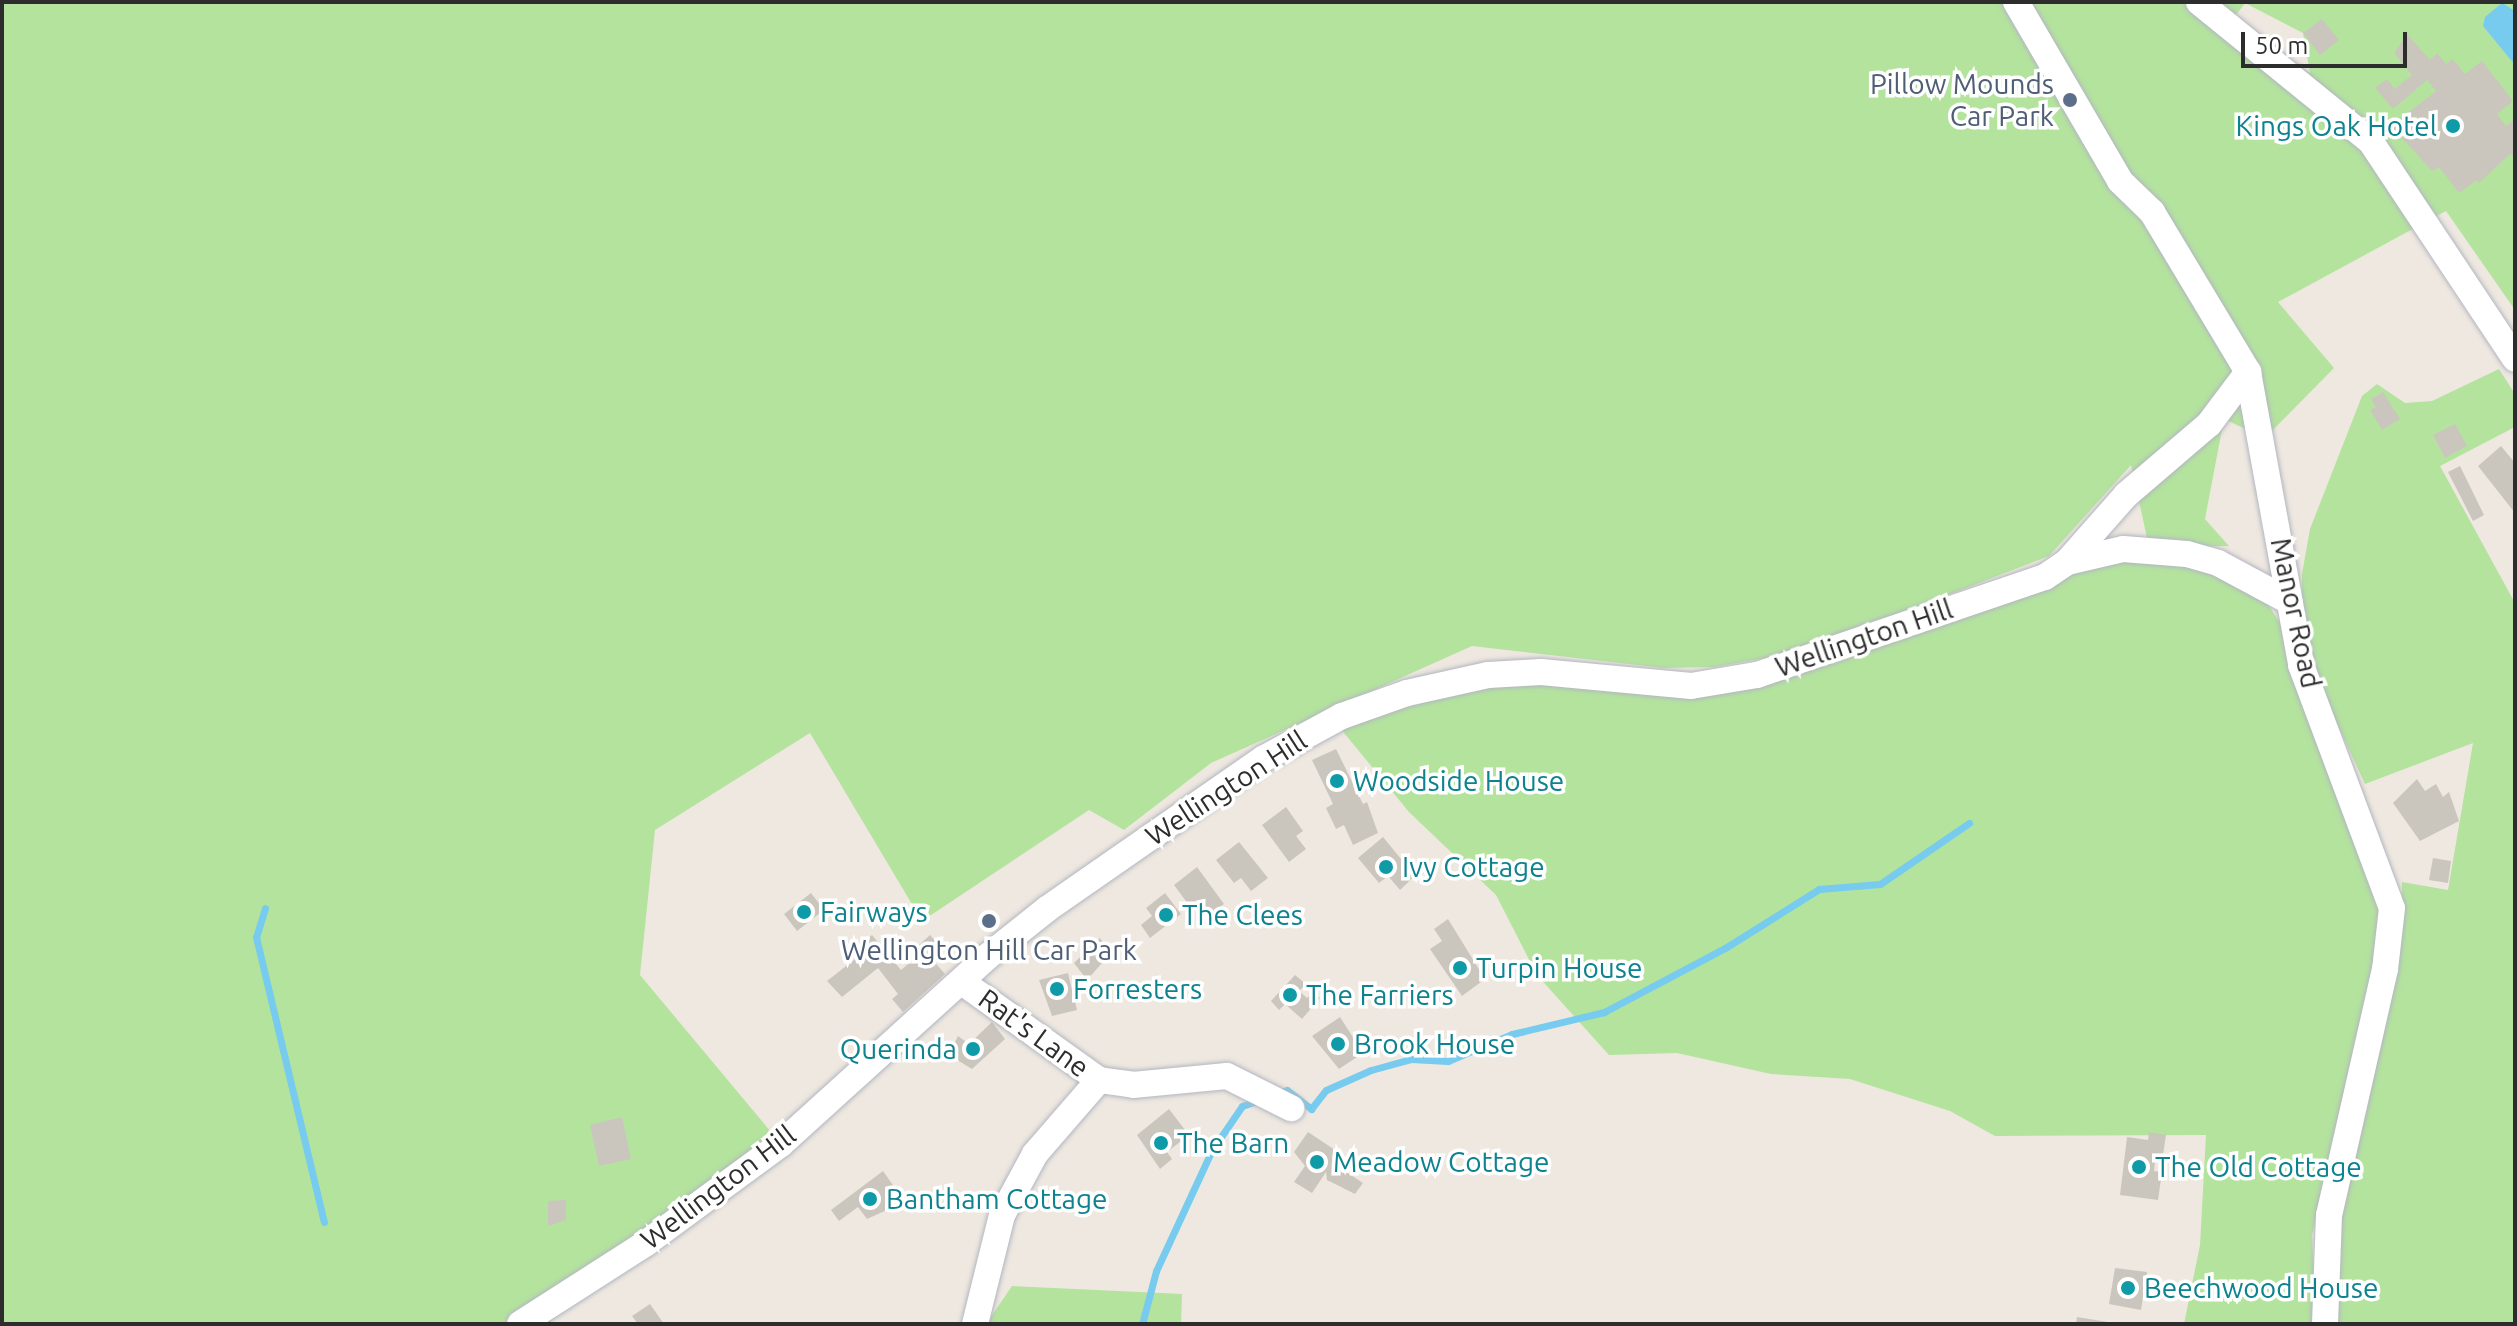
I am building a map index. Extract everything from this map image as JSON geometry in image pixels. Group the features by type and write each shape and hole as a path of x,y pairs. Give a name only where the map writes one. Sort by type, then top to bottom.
{"street":[{"name":"Manor Road","path":"2016,2 2120,181 2152,212 2248,372 2301,665 2392,908 2385,969 2329,1215 2322,1295 2325,1324"},
{"path":"2204,6 2371,142 2515,359"},
{"name":"Wellington Hill","path":"520,1324 646,1243 781,1144 988,956 1109,863 1263,759 1342,716 1407,693 1488,675 1541,672 1691,686 1757,675 2045,577 2067,562 2126,495 2209,424 2248,372"},
{"name":"Wellington Hill","path":"2067,562 2123,549 2187,554 2218,563 2289,601"},
{"name":"Rat's Lane","path":"962,982 1099,1080 1133,1085 1227,1076 1291,1108"},
{"path":"975,1324 1002,1215 1035,1154 1099,1080"}],"green space":[{"path":"2,2 2515,2 2515,310 2446,211 2278,302 2334,368 2265,438 2224,419 2205,519 2229,546 2149,547 2131,465 2049,556 1800,652 1714,667 1663,668 1472,646 1211,763 1124,830 1089,810 922,921 810,733 655,830 640,975 781,1144 547,1324 2,1324","holes":["2245,3 2303,33 2310,73 2230,23"]},
{"path":"2499,369 2515,394 2515,427 2440,466 2515,603 2515,1324 2332,1324 2324,1268 2402,904 2402,882 2448,890 2473,743 2365,784 2316,678 2302,628 2302,574 2310,529 2362,396 2377,384 2405,403 2432,401"},
{"path":"2144,551 2245,586 2269,606 2282,626 2379,901 2380,945 2312,1235 2316,1324 2184,1324 2200,1245 2206,1135 1995,1136 1950,1111 1850,1079 1771,1074 1677,1053 1609,1055 1537,975 1496,895 1409,812 1340,728 1429,695 1493,680 1717,689 2094,562"},
{"path":"1012,1286 1182,1294 1181,1324 986,1324"}],"water":[{"path":"2502,3 2515,11 2515,65 2483,26 2485,17"}],"building":[{"path":"2322,19 2339,40 2320,55 2303,33"},
{"name":"Kings Oak Hotel","path":"2407,34 2430,60 2437,53 2446,64 2453,59 2465,74 2482,61 2513,101 2497,114 2506,126 2515,119 2515,157 2510,154 2479,183 2477,180 2459,193 2439,167 2432,171 2391,126 2436,91 2427,80 2393,109 2375,88 2387,79 2395,89 2412,75 2394,53"},
{"path":"2383,392 2400,419 2382,430 2370,410 2376,407 2371,399"},
{"path":"2455,424 2467,446 2445,458 2433,435"},
{"path":"2501,446 2515,463 2515,513 2478,466"},
{"path":"2460,466 2484,515 2473,521 2448,472"},
{"name":"Woodside House","path":"1336,749 1363,804 1367,802 1378,833 1353,845 1344,825 1336,829 1326,808 1333,804 1312,760"},
{"path":"2417,779 2425,791 2436,784 2443,797 2449,792 2459,821 2420,841 2393,803"},
{"path":"1286,807 1303,831 1296,836 1306,849 1289,862 1262,825"},
{"name":"Ivy Cottage","path":"1383,837 1415,876 1400,890 1388,876 1379,883 1358,858"},
{"path":"1239,842 1268,878 1251,891 1241,878 1234,883 1216,860"},
{"path":"2433,858 2451,861 2448,883 2429,880"},
{"path":"1197,867 1224,904 1208,916 1198,903 1191,908 1174,885"},
{"name":"Fairways","path":"811,893 824,910 797,931 784,914"},
{"name":"The Clees","path":"1165,893 1181,914 1150,938 1141,925 1152,916 1146,908"},
{"name":"Turpin House","path":"1448,919 1485,979 1462,996 1430,949 1442,941 1434,929"},
{"path":"872,935 901,970 921,953 916,948 930,935 942,948 931,958 945,974 903,1012 892,999 898,994 878,968 842,997 827,981 864,952 858,946"},
{"path":"1100,938 1111,953 1087,980 1074,963"},
{"name":"Forresters","path":"1068,973 1077,1010 1052,1016 1039,980"},
{"name":"The Farriers","path":"1295,975 1306,984 1299,991 1307,998 1314,992 1320,998 1302,1019 1285,1004 1279,1010 1271,1001"},
{"name":"Brook House","path":"1340,1017 1363,1053 1339,1069 1312,1036"},
{"name":"Querinda","path":"992,1022 1005,1039 972,1069 949,1055 958,1036 969,1044"},
{"name":"The Barn","path":"1169,1109 1189,1135 1167,1152 1172,1159 1160,1169 1137,1135"},
{"path":"622,1117 631,1159 599,1166 590,1125"},
{"name":"Meadow Cottage","path":"1308,1132 1341,1154 1334,1164 1363,1183 1355,1194 1327,1180 1326,1172 1312,1193 1294,1182 1305,1166 1294,1152"},
{"name":"The Old Cottage","path":"2149,1132 2166,1135 2162,1162 2155,1161 2154,1171 2162,1172 2158,1200 2120,1195 2127,1137 2148,1140"},
{"name":"Bantham Cottage","path":"883,1171 895,1188 889,1193 898,1205 867,1219 858,1207 839,1221 831,1210"},
{"path":"566,1200 566,1220 548,1226 548,1201"},
{"name":"Beechwood House","path":"2115,1268 2147,1272 2141,1310 2109,1304"},
{"path":"650,1304 664,1324 638,1324 632,1316"},
{"path":"2077,1317 2108,1322 2108,1324 2076,1324"}],"waterway":[{"path":"1278,1093 1287,1090 1311,1109 1326,1090 1371,1070 1411,1059 1448,1061 1512,1034 1604,1012 1725,948 1819,889 1880,884 1969,823"},
{"path":"265,908 256,937 324,1222"},
{"path":"1142,1324 1156,1271 1212,1150 1242,1106 1259,1100"}],"place":[{"name":"Pillow Mounds Car Park","path":"2070,100"},
{"name":"Kings Oak Hotel","path":"2453,126"},
{"name":"Woodside House","path":"1337,781"},
{"name":"Ivy Cottage","path":"1386,867"},
{"name":"Fairways","path":"804,912"},
{"name":"The Clees","path":"1166,915"},
{"name":"Wellington Hill Car Park","path":"989,921"},
{"name":"Turpin House","path":"1460,968"},
{"name":"Forresters","path":"1057,989"},
{"name":"The Farriers","path":"1290,995"},
{"name":"Brook House","path":"1338,1044"},
{"name":"Querinda","path":"973,1049"},
{"name":"The Barn","path":"1161,1143"},
{"name":"Meadow Cottage","path":"1317,1162"},
{"name":"The Old Cottage","path":"2139,1167"},
{"name":"Bantham Cottage","path":"870,1199"},
{"name":"Beechwood House","path":"2128,1288"}]}
